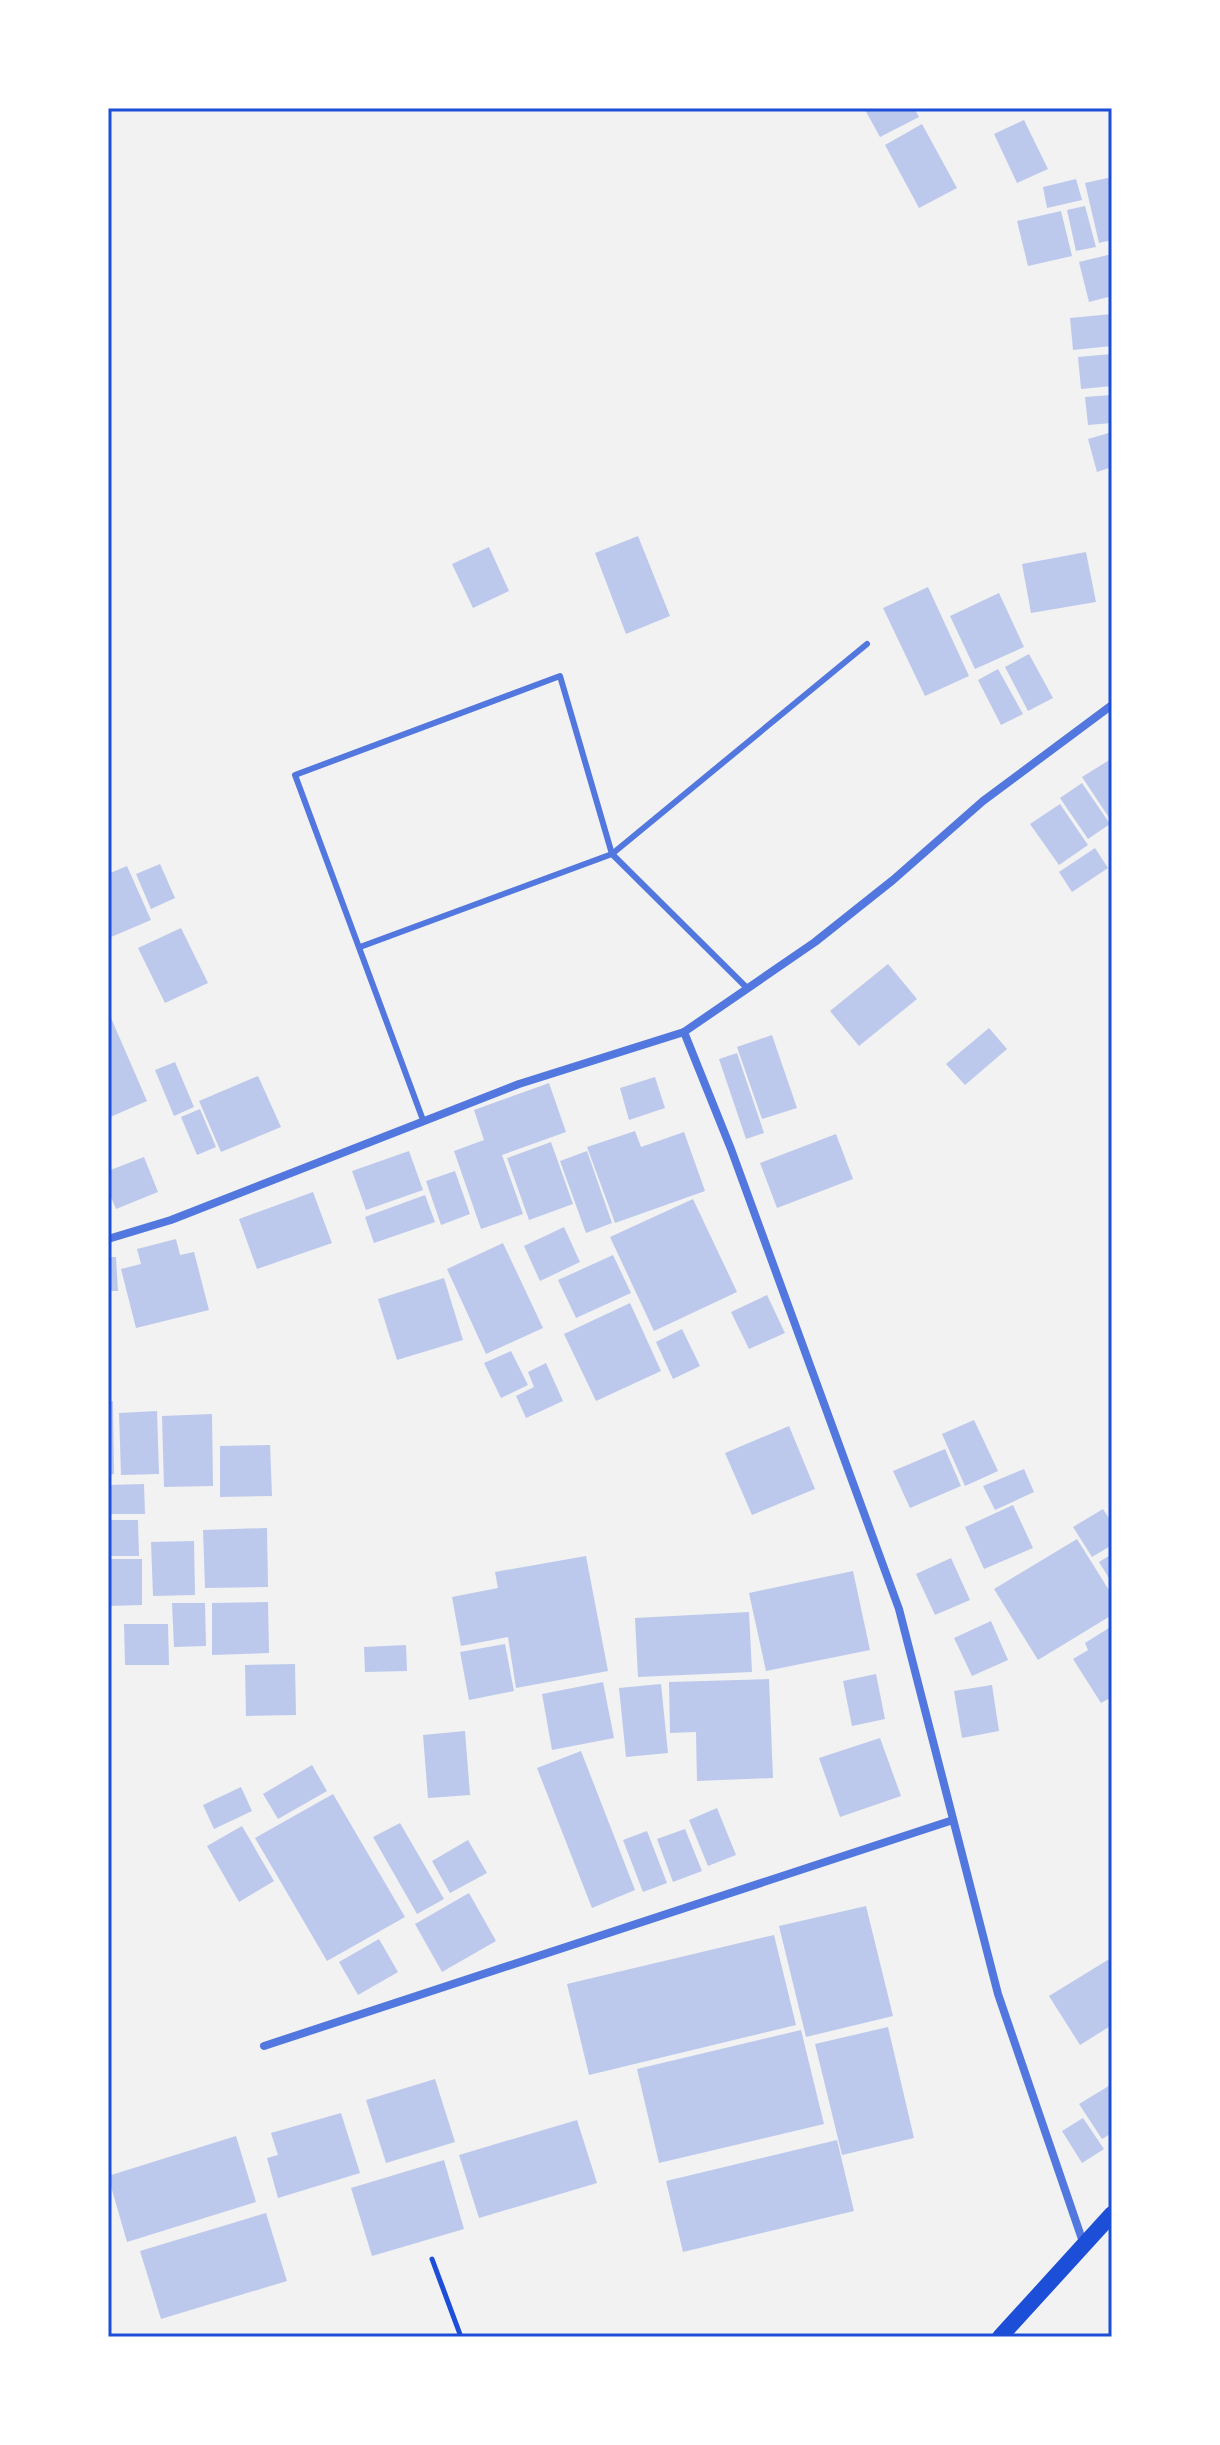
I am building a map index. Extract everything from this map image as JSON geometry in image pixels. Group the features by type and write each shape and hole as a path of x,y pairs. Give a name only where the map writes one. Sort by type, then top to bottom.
{"main road":[{"path":"1000,2337 1112,2214"}],"street":[{"path":"108,1239 171,1220 519,1084 684,1032 815,942 893,880 983,801 1112,705"},
{"path":"684,1032 731,1149 899,1609 998,1994 1084,2245"},
{"path":"264,2046 953,1820"}],"lane":[{"path":"360,947 612,854 867,644"},
{"path":"423,1120 295,775 560,676 612,854 746,987"}],"path":[{"path":"432,2259 461,2337"}],"building":[{"path":"864,108 914,108 919,117 880,137"},
{"path":"1024,120 1048,169 1017,183 994,134"},
{"path":"922,124 957,188 919,208 885,145"},
{"path":"1112,177 1112,240 1099,243 1085,183"},
{"path":"1076,179 1082,200 1047,208 1043,187"},
{"path":"1085,206 1096,247 1076,251 1067,210"},
{"path":"1061,211 1072,256 1028,266 1017,221"},
{"path":"1112,254 1112,296 1089,302 1079,262"},
{"path":"1112,314 1112,346 1073,350 1070,318"},
{"path":"1112,354 1112,386 1081,389 1078,357"},
{"path":"1112,395 1112,423 1088,425 1085,397"},
{"path":"1112,432 1112,467 1097,472 1088,439"},
{"path":"638,536 670,616 626,634 595,553"},
{"path":"489,547 509,591 473,608 452,564"},
{"path":"1086,552 1096,602 1031,613 1022,564"},
{"path":"928,587 969,676 925,696 883,608"},
{"path":"999,593 1024,647 975,669 950,616"},
{"path":"1029,654 1053,698 1028,711 1005,667"},
{"path":"998,669 1023,714 1001,725 978,680"},
{"path":"1112,761 1112,822 1082,777"},
{"path":"1082,783 1110,824 1088,839 1060,798"},
{"path":"1060,804 1088,845 1059,865 1030,824"},
{"path":"1095,848 1108,868 1072,892 1059,872"},
{"path":"160,864 175,898 151,909 136,874"},
{"path":"127,866 151,920 111,937 108,930 108,874"},
{"path":"181,928 208,983 165,1003 138,948"},
{"path":"888,964 917,999 859,1046 830,1011"},
{"path":"111,1018 147,1101 108,1118 108,1020"},
{"path":"989,1028 1007,1049 965,1085 946,1064"},
{"path":"772,1035 797,1108 762,1119 737,1047"},
{"path":"737,1053 764,1133 746,1139 719,1059"},
{"path":"175,1062 194,1107 174,1116 155,1070"},
{"path":"258,1076 281,1127 221,1152 199,1101"},
{"path":"655,1077 665,1108 629,1120 620,1088"},
{"path":"549,1083 566,1132 502,1155 523,1214 481,1229 454,1151 484,1140 474,1110"},
{"path":"200,1109 216,1147 197,1155 181,1117"},
{"path":"635,1131 641,1147 684,1132 705,1191 615,1223 587,1147"},
{"path":"836,1134 853,1179 777,1208 760,1163"},
{"path":"551,1142 573,1204 529,1220 507,1158"},
{"path":"409,1151 423,1190 366,1210 352,1171"},
{"path":"587,1151 612,1223 586,1233 560,1161"},
{"path":"144,1157 158,1192 116,1209 108,1190 108,1171"},
{"path":"455,1171 470,1214 441,1225 426,1181"},
{"path":"313,1192 332,1243 257,1269 239,1219"},
{"path":"425,1195 435,1222 374,1243 365,1217"},
{"path":"693,1199 737,1292 654,1331 610,1237"},
{"path":"564,1227 580,1262 540,1281 524,1246"},
{"path":"176,1239 180,1255 194,1252 209,1310 136,1328 121,1269 141,1264 137,1249"},
{"path":"503,1243 543,1328 486,1354 447,1269"},
{"path":"613,1255 631,1293 576,1318 558,1280"},
{"path":"108,1257 116,1257 118,1291 108,1291"},
{"path":"444,1278 463,1340 397,1360 378,1299"},
{"path":"767,1295 785,1333 749,1349 731,1312"},
{"path":"630,1303 661,1371 596,1401 564,1334"},
{"path":"682,1329 700,1366 673,1379 656,1342"},
{"path":"511,1351 528,1385 501,1398 484,1363"},
{"path":"546,1363 563,1401 526,1418 516,1396 534,1387 528,1372"},
{"path":"108,1401 113,1401 114,1474 108,1475"},
{"path":"157,1411 159,1474 121,1475 119,1413"},
{"path":"212,1414 213,1486 164,1487 162,1416"},
{"path":"974,1420 998,1471 965,1486 942,1434"},
{"path":"789,1426 815,1489 752,1515 725,1453"},
{"path":"270,1445 272,1496 220,1497 220,1446"},
{"path":"945,1449 961,1486 910,1508 893,1471"},
{"path":"1024,1469 1034,1492 995,1510 983,1486"},
{"path":"144,1484 145,1514 108,1514 108,1485"},
{"path":"1013,1505 1033,1548 984,1569 965,1527"},
{"path":"1103,1509 1112,1523 1112,1545 1092,1557 1073,1527"},
{"path":"108,1520 138,1520 139,1556 108,1556"},
{"path":"267,1528 268,1587 205,1588 203,1530"},
{"path":"1077,1539 1112,1595 1112,1615 1038,1660 994,1589"},
{"path":"194,1541 195,1595 153,1596 151,1542"},
{"path":"1112,1554 1112,1583 1099,1562"},
{"path":"586,1556 608,1671 516,1688 508,1637 461,1646 452,1597 498,1588 495,1572"},
{"path":"951,1558 970,1600 935,1615 916,1574"},
{"path":"108,1559 142,1559 142,1605 108,1606"},
{"path":"853,1571 870,1650 766,1671 749,1593"},
{"path":"268,1602 269,1653 212,1655 212,1603"},
{"path":"172,1603 205,1603 206,1646 174,1647"},
{"path":"749,1612 752,1672 638,1677 635,1618"},
{"path":"991,1621 1008,1660 972,1676 954,1638"},
{"path":"124,1624 168,1624 169,1665 125,1665"},
{"path":"1112,1626 1112,1697 1101,1703 1073,1659 1088,1650 1085,1643"},
{"path":"505,1644 514,1691 469,1700 460,1652"},
{"path":"406,1645 407,1671 365,1672 364,1647"},
{"path":"295,1664 296,1715 246,1716 245,1665"},
{"path":"876,1674 885,1719 852,1726 843,1681"},
{"path":"769,1679 773,1778 697,1781 696,1732 670,1733 669,1682"},
{"path":"603,1682 614,1738 552,1750 542,1694"},
{"path":"661,1684 668,1753 626,1757 619,1688"},
{"path":"992,1685 999,1731 962,1738 954,1691"},
{"path":"465,1731 470,1795 428,1798 423,1735"},
{"path":"880,1738 901,1796 840,1817 819,1758"},
{"path":"581,1751 635,1890 592,1908 537,1768"},
{"path":"312,1765 327,1791 278,1819 263,1794"},
{"path":"241,1787 252,1811 214,1829 203,1805"},
{"path":"333,1794 405,1917 327,1961 255,1838"},
{"path":"717,1808 736,1855 708,1866 689,1820"},
{"path":"400,1823 444,1899 417,1914 373,1837"},
{"path":"242,1826 274,1881 239,1902 207,1846"},
{"path":"685,1829 702,1871 673,1882 657,1839"},
{"path":"647,1831 667,1883 643,1892 623,1840"},
{"path":"468,1840 487,1873 450,1893 432,1861"},
{"path":"469,1893 496,1941 442,1972 415,1924"},
{"path":"866,1906 893,2016 806,2037 779,1926"},
{"path":"774,1935 796,2025 589,2075 567,1984"},
{"path":"379,1939 398,1972 358,1995 339,1962"},
{"path":"1111,1958 1112,2025 1080,2045 1049,1996"},
{"path":"888,2027 914,2138 842,2155 815,2044"},
{"path":"801,2030 824,2124 659,2163 637,2069"},
{"path":"435,2079 455,2142 386,2163 366,2100"},
{"path":"1112,2084 1112,2133 1102,2139 1079,2104"},
{"path":"341,2113 360,2173 278,2198 267,2158 278,2155 271,2133"},
{"path":"1083,2118 1104,2149 1082,2163 1062,2131"},
{"path":"577,2120 597,2183 479,2218 459,2155"},
{"path":"236,2136 256,2202 127,2242 108,2176"},
{"path":"837,2140 854,2211 683,2252 666,2181"},
{"path":"444,2160 464,2229 372,2256 351,2188"},
{"path":"266,2213 287,2281 161,2319 140,2251"}]}
